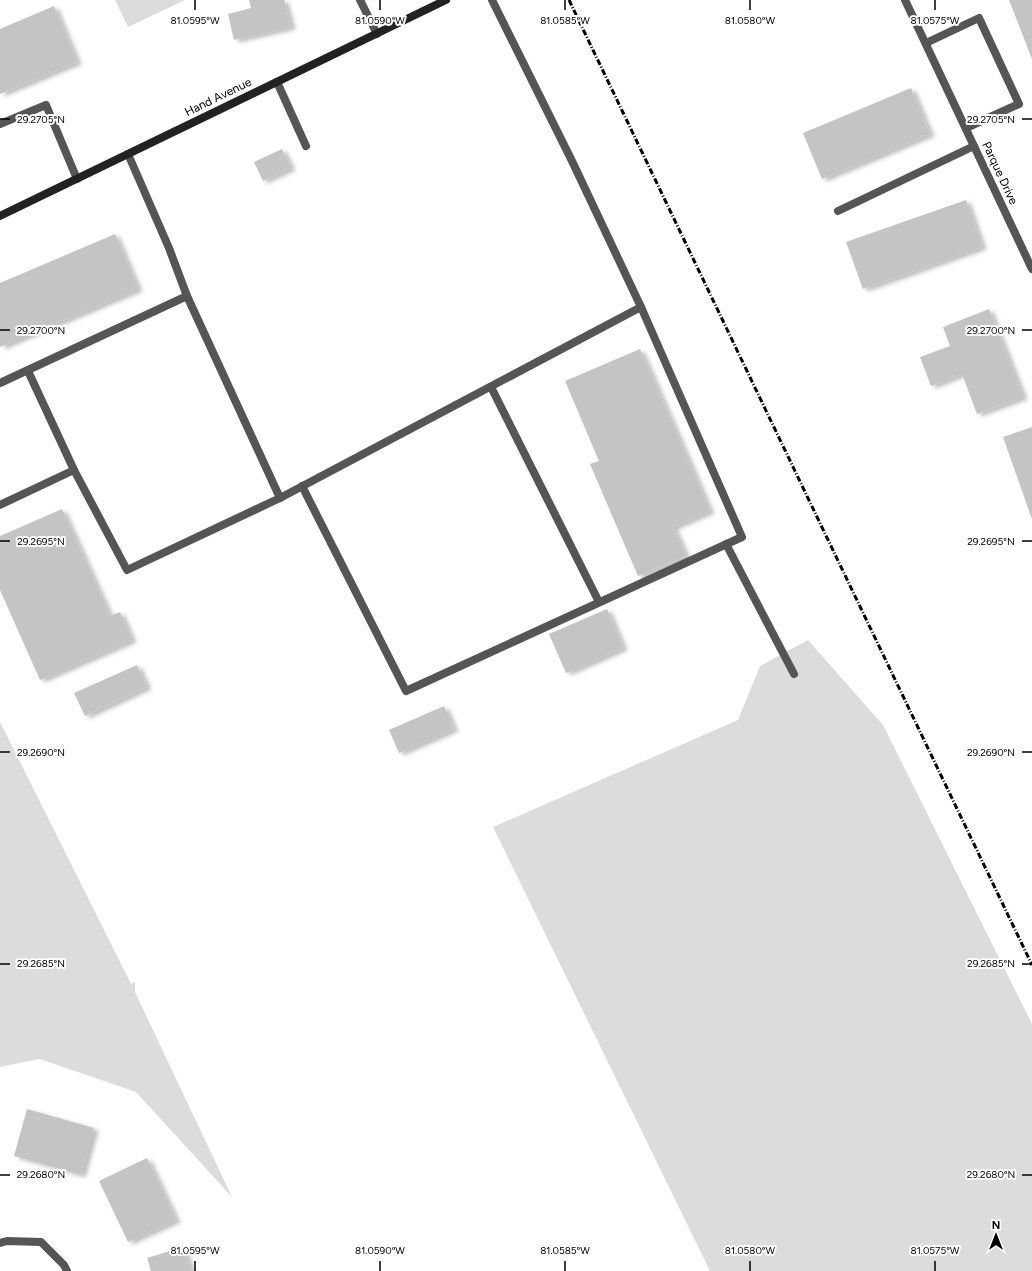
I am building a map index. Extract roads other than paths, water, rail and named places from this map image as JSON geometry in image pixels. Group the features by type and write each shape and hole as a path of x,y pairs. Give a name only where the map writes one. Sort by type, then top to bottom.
{"street":[{"path":"360,0 377,34"},
{"name":"Hand Avenue","path":"0,216 446,0"},
{"path":"302,486 406,691 742,537 641,307 572,161 492,0"},
{"name":"Parque Drive","path":"905,0 1032,269"},
{"path":"926,43 979,18 1019,104 966,128"},
{"path":"277,82 306,146"},
{"path":"0,124 46,105 77,179"},
{"path":"838,211 974,146"},
{"path":"128,154 170,248 186,296 280,498"},
{"path":"0,383 186,296"},
{"path":"28,371 74,470 127,570 280,498 641,307"},
{"path":"491,387 599,602"},
{"path":"0,506 74,470"},
{"path":"726,544 794,674"},
{"path":"0,1243 7,1241 41,1242 64,1265 67,1271"}],"railway":[{"path":"569,0 1032,965"}]}
